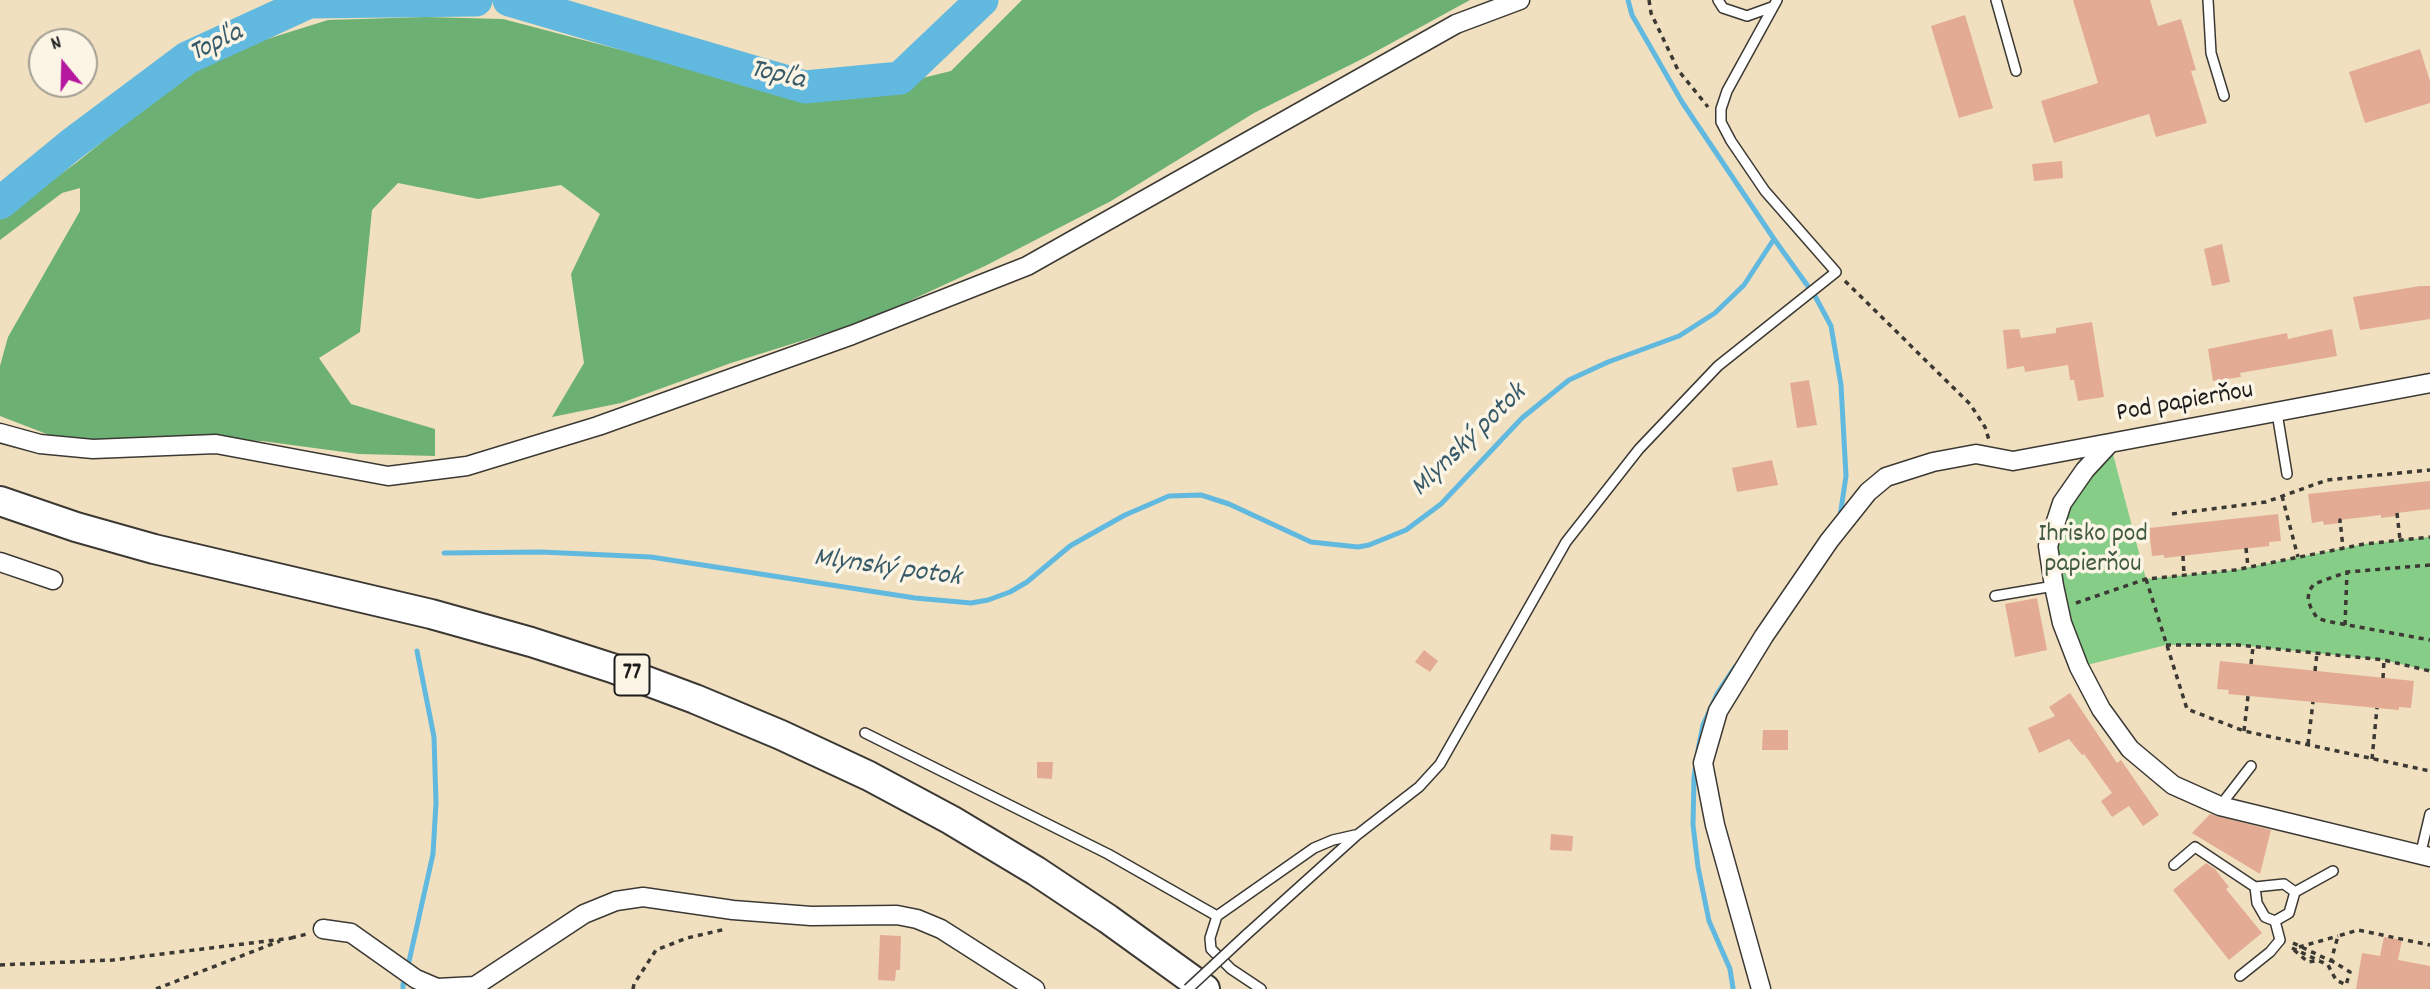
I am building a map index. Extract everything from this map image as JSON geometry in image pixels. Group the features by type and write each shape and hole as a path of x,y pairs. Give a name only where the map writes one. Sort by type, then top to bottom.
{"main road":[{"name":"77","path":"0,501 76,527 154,549 431,614 531,642 695,699 869,776 951,820 1087,905 1205,989"}],"street":[{"path":"0,433 40,444 93,449 216,444 388,476 467,466 611,421 852,335 1027,266 1456,24 1521,0"},
{"name":"Pod papierňou","path":"2425,857 2220,806 2173,785 2130,749 2101,709 2079,667 2053,586 2048,545 2062,503 2085,470 2110,443 2430,383"},
{"path":"1761,989 1715,825 1703,764 1718,711 1771,625 1829,541 1868,492 1886,477 1933,462 1976,454 2013,461 2110,443"},
{"path":"0,562 53,580"},
{"path":"323,929 351,933 416,979 438,988 475,986 584,914 616,901 643,897 733,910 811,916 897,915 917,919 941,929 1035,989"}],"lane":[{"path":"1718,0 1723,8 1747,16 1775,3"},
{"path":"1996,0 2016,71"},
{"path":"2208,0 2211,53 2224,96"},
{"path":"1188,989 1357,835 1419,787 1440,764 1566,542 1640,449 1718,366 1836,272 1765,191 1721,122 1721,109 1727,91 1775,3"},
{"path":"2277,413 2287,474"},
{"path":"1996,596 2053,586"},
{"path":"865,733 1108,854 1217,916"},
{"path":"2220,806 2251,766"},
{"path":"2425,857 2430,814"},
{"path":"1261,989 1231,969 1211,949 1210,938 1217,916 1314,848 1333,840 1357,835"},
{"path":"2174,865 2195,847 2255,887 2284,884 2295,892"},
{"path":"2275,921 2289,912 2295,892 2333,872"},
{"path":"2255,887 2257,903 2265,917 2275,921"},
{"path":"2240,976 2270,952 2280,940 2275,921"}],"path":[{"path":"1649,0 1651,13 1678,70 1721,122"},
{"path":"1836,272 1970,404 1985,427 1994,457"},
{"path":"2172,514 2182,515 2266,502 2327,480 2430,470"},
{"path":"2282,496 2298,557"},
{"path":"2245,505 2245,511"},
{"path":"2397,513 2399,540"},
{"path":"2340,523 2340,520 2343,548"},
{"path":"2059,609 2146,579 2248,567 2343,548 2430,537"},
{"path":"2246,548 2248,567"},
{"path":"2183,556 2184,575"},
{"path":"2430,565 2347,572 2314,584 2309,591 2308,600 2317,618 2430,640"},
{"path":"2345,625 2347,572"},
{"path":"2146,579 2187,709 2244,731 2430,771"},
{"path":"2166,645 2253,647 2317,653 2385,660 2430,671"},
{"path":"2251,664 2253,647"},
{"path":"2315,671 2317,653"},
{"path":"2383,678 2385,660"},
{"path":"2244,731 2248,696"},
{"path":"2308,744 2313,702"},
{"path":"2372,759 2377,708"},
{"path":"633,989 656,950 687,938 737,926"},
{"path":"156,989 267,945 323,929"},
{"path":"2300,946 2358,930 2430,945"},
{"path":"2279,936 2322,958 2336,980 2346,985 2350,972 2331,961 2322,958 2311,956 2292,948 2308,962 2322,958"},
{"path":"2331,961 2338,936"},
{"path":"0,965 113,960 292,938"}],"green space":[{"path":"1022,0 1470,0 1364,58 1254,113 1111,201 985,266 868,320 731,363 621,403 552,417 584,363 571,274 600,214 561,185 478,199 398,183 372,210 360,332 319,358 351,404 435,429 435,456 359,454 262,441 156,438 65,441 0,416 0,366 8,337 80,211 80,188 62,193 0,240 0,218 76,163 213,56 328,20 425,17 503,19 705,72 857,94 951,71"},
{"name":"Ihrisko pod papierňou","path":"2110,443 2146,579 2235,570 2364,544 2430,537 2430,671 2384,660 2238,645 2166,645 2079,667 2048,546 2062,503"}],"building":[{"path":"2073,0 2150,0 2158,26 2181,19 2196,70 2191,71 2207,123 2156,137 2149,114 2054,143 2041,101 2098,83"},
{"path":"1965,15 1993,108 1959,118 1931,26"},
{"path":"2420,49 2430,81 2430,103 2365,123 2349,72"},
{"path":"2062,161 2063,178 2034,181 2032,164"},
{"path":"2222,244 2230,282 2212,286 2204,249"},
{"path":"2430,286 2430,319 2360,330 2353,297"},
{"path":"2092,322 2104,397 2078,401 2068,365 2025,372 2024,366 2007,369 2003,330 2019,329 2021,338 2056,333 2056,328"},
{"path":"2332,329 2337,356 2240,373 2241,377 2213,381 2208,349 2287,333 2288,339"},
{"path":"1809,380 1817,425 1797,428 1790,383"},
{"path":"1772,460 1778,485 1737,492 1732,468"},
{"path":"2430,481 2430,509 2381,518 2381,515 2340,520 2340,523 2324,525 2323,521 2312,523 2308,494"},
{"path":"2278,514 2281,541 2269,542 2269,546 2164,558 2164,555 2152,556 2149,528"},
{"path":"2037,598 2047,650 2015,657 2005,604"},
{"path":"1424,650 1438,661 1430,672 1415,662"},
{"path":"2220,661 2414,681 2411,708 2399,707 2399,710 2228,694 2229,690 2217,689"},
{"path":"2070,693 2117,763 2121,760 2159,815 2143,826 2129,806 2112,817 2101,801 2112,793 2084,754 2082,755 2069,739 2039,753 2028,728 2055,716 2049,707"},
{"path":"1763,730 1788,730 1788,750 1762,750"},
{"path":"1037,762 1053,762 1052,779 1037,778"},
{"path":"2210,814 2271,830 2260,874 2192,833"},
{"path":"1551,834 1573,836 1572,851 1550,850"},
{"path":"2206,863 2215,869 2229,887 2226,889 2262,933 2229,960 2173,890"},
{"path":"880,935 901,936 900,970 896,970 895,981 878,980"},
{"path":"2384,937 2402,940 2398,960 2430,966 2430,989 2356,989 2362,953 2380,956"}],"waterway":[{"name":"Topľa","path":"0,203 72,144 187,58 309,2 476,0"},
{"name":"Topľa","path":"509,0 805,87 900,78 982,0"},
{"name":"Mlynský potok","path":"444,553 541,552 651,557 915,598 971,603 1010,592 1027,582 1070,546 1125,515 1169,496 1201,495 1229,504 1311,542 1358,547 1406,530 1441,504 1522,418 1569,380 1608,362 1679,336 1715,313 1744,285 1774,239 1682,102 1632,15 1628,0"},
{"path":"1774,239 1815,296 1831,326 1841,385 1846,476 1840,516"},
{"name":"Mlynský potok","path":"408,966 433,854 436,803 434,737 417,651"},
{"path":"1698,750 1703,725 1717,694 1735,667"},
{"path":"1696,763 1693,825 1698,867 1709,921 1730,969 1733,988"},
{"name":"Mlynský potok","path":"403,984 403,989"}]}
